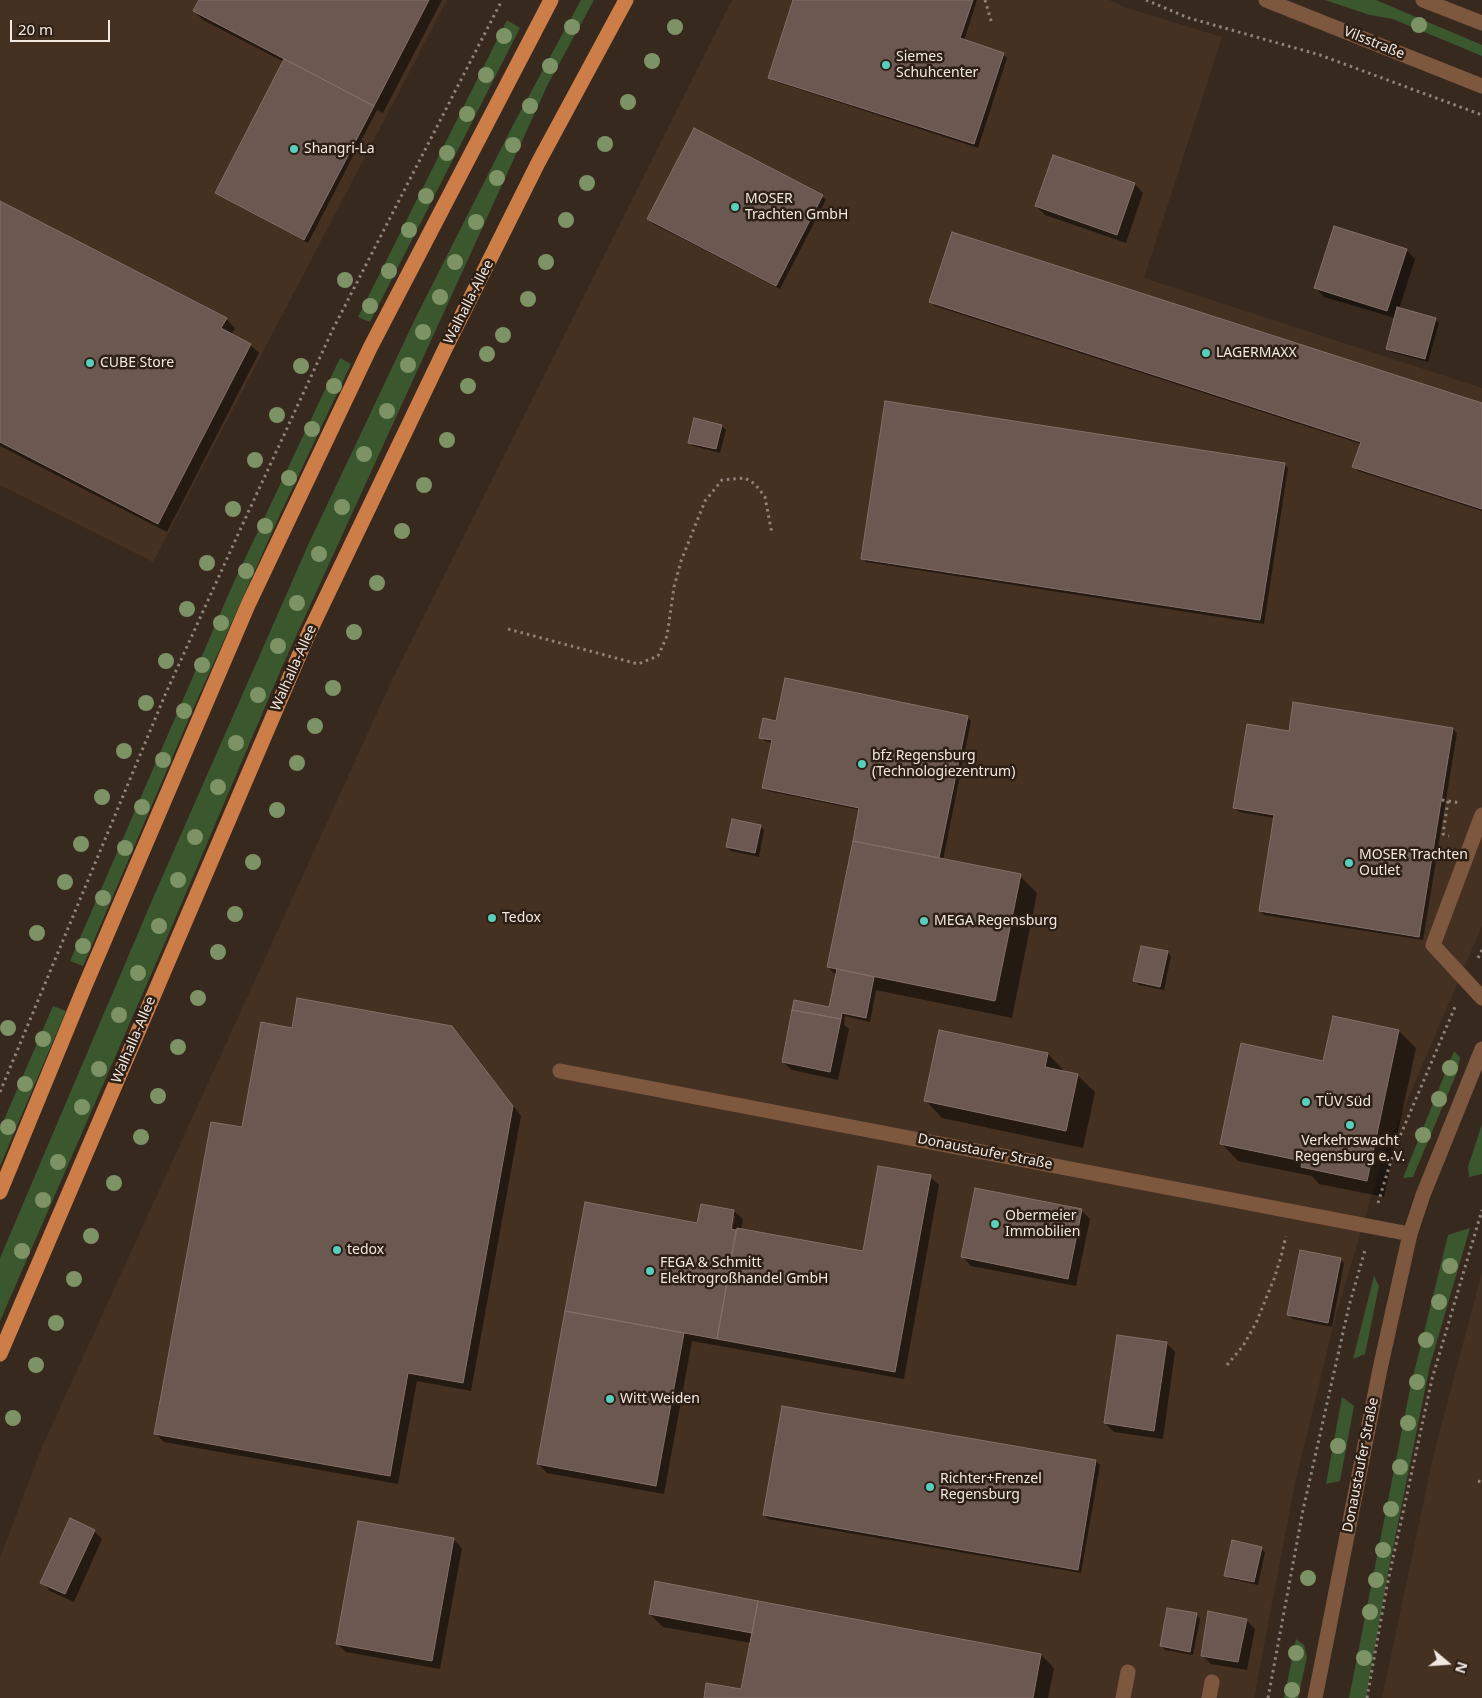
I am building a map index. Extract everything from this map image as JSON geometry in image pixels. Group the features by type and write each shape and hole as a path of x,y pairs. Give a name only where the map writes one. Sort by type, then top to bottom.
{"main road":[{"path":"0,1192 84,988 248,605 370,348 552,0"},
{"name":"Walhalla-Allee","path":"0,1354 306,637 538,163 626,0"}],"street":[{"name":"Vilsstraße","path":"1266,0 1482,86"},
{"path":"1423,0 1482,23"},
{"path":"1482,815 1432,945 1482,998"},
{"name":"Donaustaufer Straße","path":"1315,1698 1378,1379 1410,1234 1422,1195 1482,1049"},
{"name":"Donaustaufer Straße","path":"560,1071 1410,1234"},
{"path":"1123,1698 1128,1672"},
{"path":"1209,1698 1212,1682"}],"path":[{"path":"0,1092 165,695 248,512 333,329 502,0"},
{"path":"985,0 992,24"},
{"path":"1146,0 1188,18 1320,55 1482,115"},
{"path":"508,628 638,664 658,656 667,636 674,587 681,562 705,501 722,480 744,478 755,484 765,497 772,534"},
{"path":"1442,800 1448,801"},
{"path":"1268,1698 1303,1510 1349,1306 1371,1226 1396,1148 1482,950"},
{"path":"1368,1698 1388,1586 1432,1379 1482,1210"},
{"path":"1227,1365 1243,1346 1267,1300 1281,1257 1290,1211"}],"shaded area":[{"path":"0,0 447,0 153,562 0,485"},
{"path":"732,0 1109,0 1127,8 1222,37 1144,278 1482,388 1482,926 1384,1154 1336,1315 1296,1478 1254,1698 0,1698 0,1558 42,1447 392,680"},
{"path":"1482,1272 1482,1698 1382,1698 1434,1453"}],"green space":[{"path":"581,0 594,0 548,84 282,667 163,947 0,1321 0,1258 153,898 309,543 416,317 513,125"},
{"path":"1325,0 1376,0 1482,45 1482,56 1393,19 1370,15"},
{"path":"507,20 520,28 370,322 358,317"},
{"path":"340,358 351,364 277,521 190,716 83,966 70,961 233,584"},
{"path":"53,1006 66,1011 0,1166 0,1129"},
{"path":"1454,1051 1460,1057 1458,1070 1413,1177 1403,1178"},
{"path":"1482,1124 1482,1174 1469,1177 1468,1167"},
{"path":"1470,1228 1430,1365 1388,1573 1366,1698 1349,1698 1410,1389 1448,1235"},
{"path":"1374,1276 1379,1286 1365,1354 1353,1359"},
{"path":"1342,1397 1354,1406 1340,1481 1326,1484"},
{"path":"1296,1639 1304,1645 1307,1657 1298,1698 1284,1698"}],"building":[{"path":"199,0 429,0 374,106 193,11"},
{"name":"Siemes Schuhcenter","path":"793,0 973,0 960,38 1004,53 974,144 768,78"},
{"name":"Shangri-La","path":"284,59 374,106 304,240 215,193"},
{"name":"MOSER Trachten GmbH","path":"694,128 823,195 776,286 647,219"},
{"path":"1053,155 1135,183 1117,235 1035,206"},
{"path":"0,201 227,318 221,328 251,344 158,524 0,442"},
{"path":"1334,226 1407,249 1387,311 1314,288"},
{"name":"LAGERMAXX","path":"952,232 1482,403 1482,509 1352,467 1361,442 929,302"},
{"path":"1397,307 1436,318 1425,359 1386,349"},
{"path":"885,401 1285,463 1260,620 861,559"},
{"path":"694,418 722,425 716,449 688,443"},
{"name":"bfz Regensburg (Technologiezentrum)","path":"785,678 968,716 939,858 853,841 859,808 762,788 772,740 759,738 763,718 776,721"},
{"name":"MOSER Trachten Outlet","path":"1293,702 1453,728 1419,937 1259,911 1274,815 1233,808 1247,724 1289,731"},
{"path":"732,819 761,825 755,853 726,847"},
{"name":"MEGA Regensburg","path":"853,841 1021,874 995,1001 827,967"},
{"path":"1141,946 1168,951 1160,987 1133,981"},
{"path":"837,969 874,977 866,1018 842,1013 841,1019 792,1010 794,1000 829,1007"},
{"name":"tedox","path":"297,998 452,1026 513,1106 463,1383 408,1373 390,1476 154,1434 211,1122 242,1127 261,1022 292,1028"},
{"path":"792,1010 841,1019 830,1072 782,1062"},
{"name":"TÜV Süd","path":"1333,1016 1399,1030 1367,1181 1301,1167 1302,1161 1220,1144 1241,1043 1323,1061"},
{"path":"939,1030 1048,1053 1045,1067 1078,1074 1066,1131 924,1101"},
{"path":"878,1166 931,1175 895,1372 717,1339 737,1228 863,1251"},
{"path":"975,1188 1082,1209 1068,1279 961,1257"},
{"name":"FEGA & Schmitt Elektrogroßhandel GmbH","path":"585,1202 697,1223 701,1204 734,1210 731,1229 736,1230 717,1339 565,1311"},
{"path":"1300,1250 1341,1258 1328,1323 1287,1315"},
{"name":"Witt Weiden","path":"565,1311 684,1333 656,1486 537,1464"},
{"path":"1117,1335 1167,1342 1154,1431 1104,1423"},
{"name":"Richter+Frenzel Regensburg","path":"782,1406 1096,1460 1078,1570 763,1515"},
{"path":"70,1518 95,1530 65,1594 40,1583"},
{"path":"358,1521 454,1538 432,1661 336,1644"},
{"path":"1232,1540 1262,1547 1254,1582 1224,1576"},
{"path":"655,1581 758,1601 752,1633 649,1614"},
{"path":"758,1601 1041,1654 1033,1698 704,1698 706,1683 741,1689"},
{"path":"1167,1608 1197,1613 1190,1652 1160,1646"},
{"path":"1208,1611 1247,1619 1238,1662 1201,1656"}],"place":[{"name":"Siemes Schuhcenter","path":"886,65"},
{"name":"Shangri-La","path":"294,149"},
{"name":"MOSER Trachten GmbH","path":"735,207"},
{"name":"LAGERMAXX","path":"1206,353"},
{"name":"CUBE Store","path":"90,363"},
{"name":"bfz Regensburg (Technologiezentrum)","path":"862,764"},
{"name":"MOSER Trachten Outlet","path":"1349,863"},
{"name":"Tedox","path":"492,918"},
{"name":"MEGA Regensburg","path":"924,921"},
{"name":"TÜV Süd","path":"1306,1102"},
{"name":"Verkehrswacht Regensburg e. V.","path":"1350,1125"},
{"name":"Obermeier Immobilien","path":"995,1224"},
{"name":"tedox","path":"337,1250"},
{"name":"FEGA & Schmitt Elektrogroßhandel GmbH","path":"650,1271"},
{"name":"Witt Weiden","path":"610,1399"},
{"name":"Richter+Frenzel Regensburg","path":"930,1487"}]}
